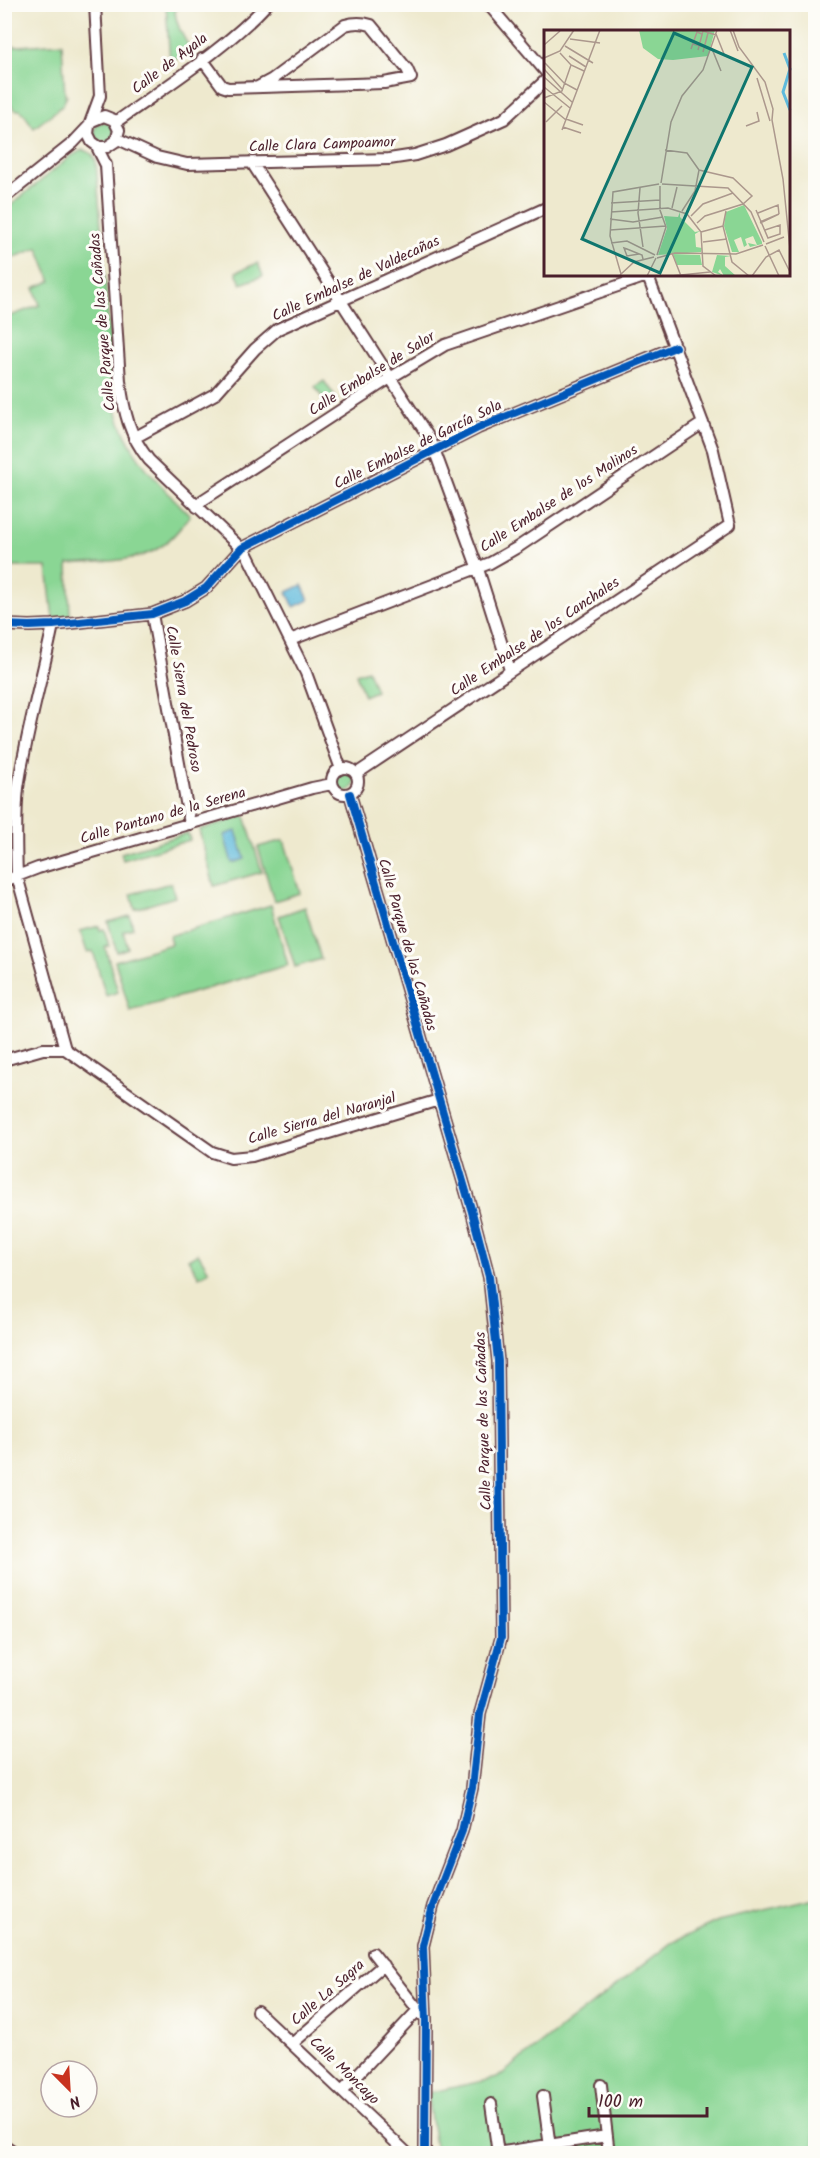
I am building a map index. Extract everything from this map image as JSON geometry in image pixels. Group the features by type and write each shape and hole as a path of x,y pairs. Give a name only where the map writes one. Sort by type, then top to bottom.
{"street":[{"path":"94,4 100,96 88,134 94,144"},
{"name":"Calle de Ayala","path":"114,120 202,59 242,28 267,4"},
{"path":"488,4 544,70"},
{"path":"202,59 222,86 228,88 384,83 411,78 407,69 371,25 354,22 345,25 258,87"},
{"name":"Calle Clara Campoamor","path":"116,141 157,157 180,163 389,159 429,151 504,118 544,82"},
{"path":"73,143 103,147 116,141 119,130 100,96"},
{"path":"4,198 73,143 99,117 114,120"},
{"name":"Calle Parque de las Cañadas","path":"106,165 116,141"},
{"name":"Calle Parque de las Cañadas","path":"94,144 106,165 124,413 134,438 149,460 242,548 260,576 311,684 341,769"},
{"path":"252,163 435,450 478,569 510,670"},
{"name":"Calle Embalse de Valdecañas","path":"134,438 215,394 255,349 278,330 544,209"},
{"name":"Calle Embalse de Salor","path":"197,507 203,500 390,378 445,345 644,276"},
{"path":"647,276 704,423"},
{"name":"Calle Embalse de García Sola","path":"242,548 478,428 675,347"},
{"name":"Calle Embalse de los Canchales","path":"356,774 730,525 719,470 704,423"},
{"name":"Calle Embalse de los Molinos","path":"290,640 478,569 518,547 704,423"},
{"path":"4,625 53,625 152,614 185,601 206,588 242,548"},
{"name":"Calle Sierra del Pedroso","path":"152,614 190,824"},
{"path":"4,1060 43,1049 65,1049 17,876 18,791 24,753 53,625"},
{"path":"341,769 350,769 356,774 358,786 350,794 336,792 332,784 332,776 341,769"},
{"name":"Calle Pantano de la Serena","path":"4,881 190,824 332,784"},
{"name":"Calle Parque de las Cañadas","path":"350,794 489,1277 498,1362 501,1638 480,1714 472,1788 462,1831 433,1906 423,1946 426,2020 425,2154"},
{"name":"Calle Sierra del Naranjal","path":"65,1049 204,1147 231,1158 252,1156 439,1100"},
{"path":"373,1953 426,2020"},
{"name":"Calle La Sagra","path":"293,2043 383,1965"},
{"path":"343,2090 418,2010"},
{"name":"Calle Moncayo","path":"257,2011 408,2154"},
{"path":"601,2085 609,2154"},
{"path":"543,2096 550,2149"},
{"path":"491,2104 495,2153 550,2149 607,2136"},
{"path":"4,2145 17,2154"}],"green space":[{"path":"166,5 182,5 175,11 180,30 190,48 170,63"},
{"path":"62,43 65,96 67,96 62,106 34,128 20,110 5,105 5,47"},
{"path":"100,122 108,122 114,128 114,136 108,142 100,142 94,136 94,128"},
{"path":"82,150 91,153 96,162 115,406 120,423 144,466 190,515 171,538 148,553 114,561 68,564 70,616 53,619 47,567 5,567 5,318 40,305 34,288 51,281 38,248 5,261 5,210 71,156"},
{"path":"258,263 263,276 241,284 236,272"},
{"path":"324,381 337,400 328,406 315,387"},
{"path":"368,670 376,691 364,696 356,674"},
{"path":"345,771 352,774 355,781 352,788 345,791 338,788 335,781 338,774"},
{"path":"245,816 262,872 214,886 199,830"},
{"path":"188,833 190,840 123,860 121,853"},
{"path":"284,840 300,893 274,901 258,847"},
{"path":"171,883 175,897 135,909 131,894"},
{"path":"271,905 288,965 130,1011 115,961 171,944 169,936"},
{"path":"305,907 321,959 295,967 279,916"},
{"path":"130,916 133,928 123,931 128,948 117,952 108,922"},
{"path":"99,926 100,930 104,929 109,946 105,947 118,992 106,996 93,951 87,952 80,931"},
{"path":"198,1253 209,1271 199,1277 188,1259"},
{"path":"815,1898 815,2153 436,2153 427,2093 497,2078 671,1943 718,1921"}],"water":[{"path":"302,585 309,600 294,607 287,592"},
{"path":"236,831 245,859 232,863 224,835"}],"cycle path":[{"path":"4,625 53,625 152,614 185,601 206,588 242,548 478,428 675,347"},
{"path":"350,794 489,1277 498,1361 501,1638 480,1714 472,1788 462,1831 433,1906 423,1946 426,2020 425,2154"}]}
